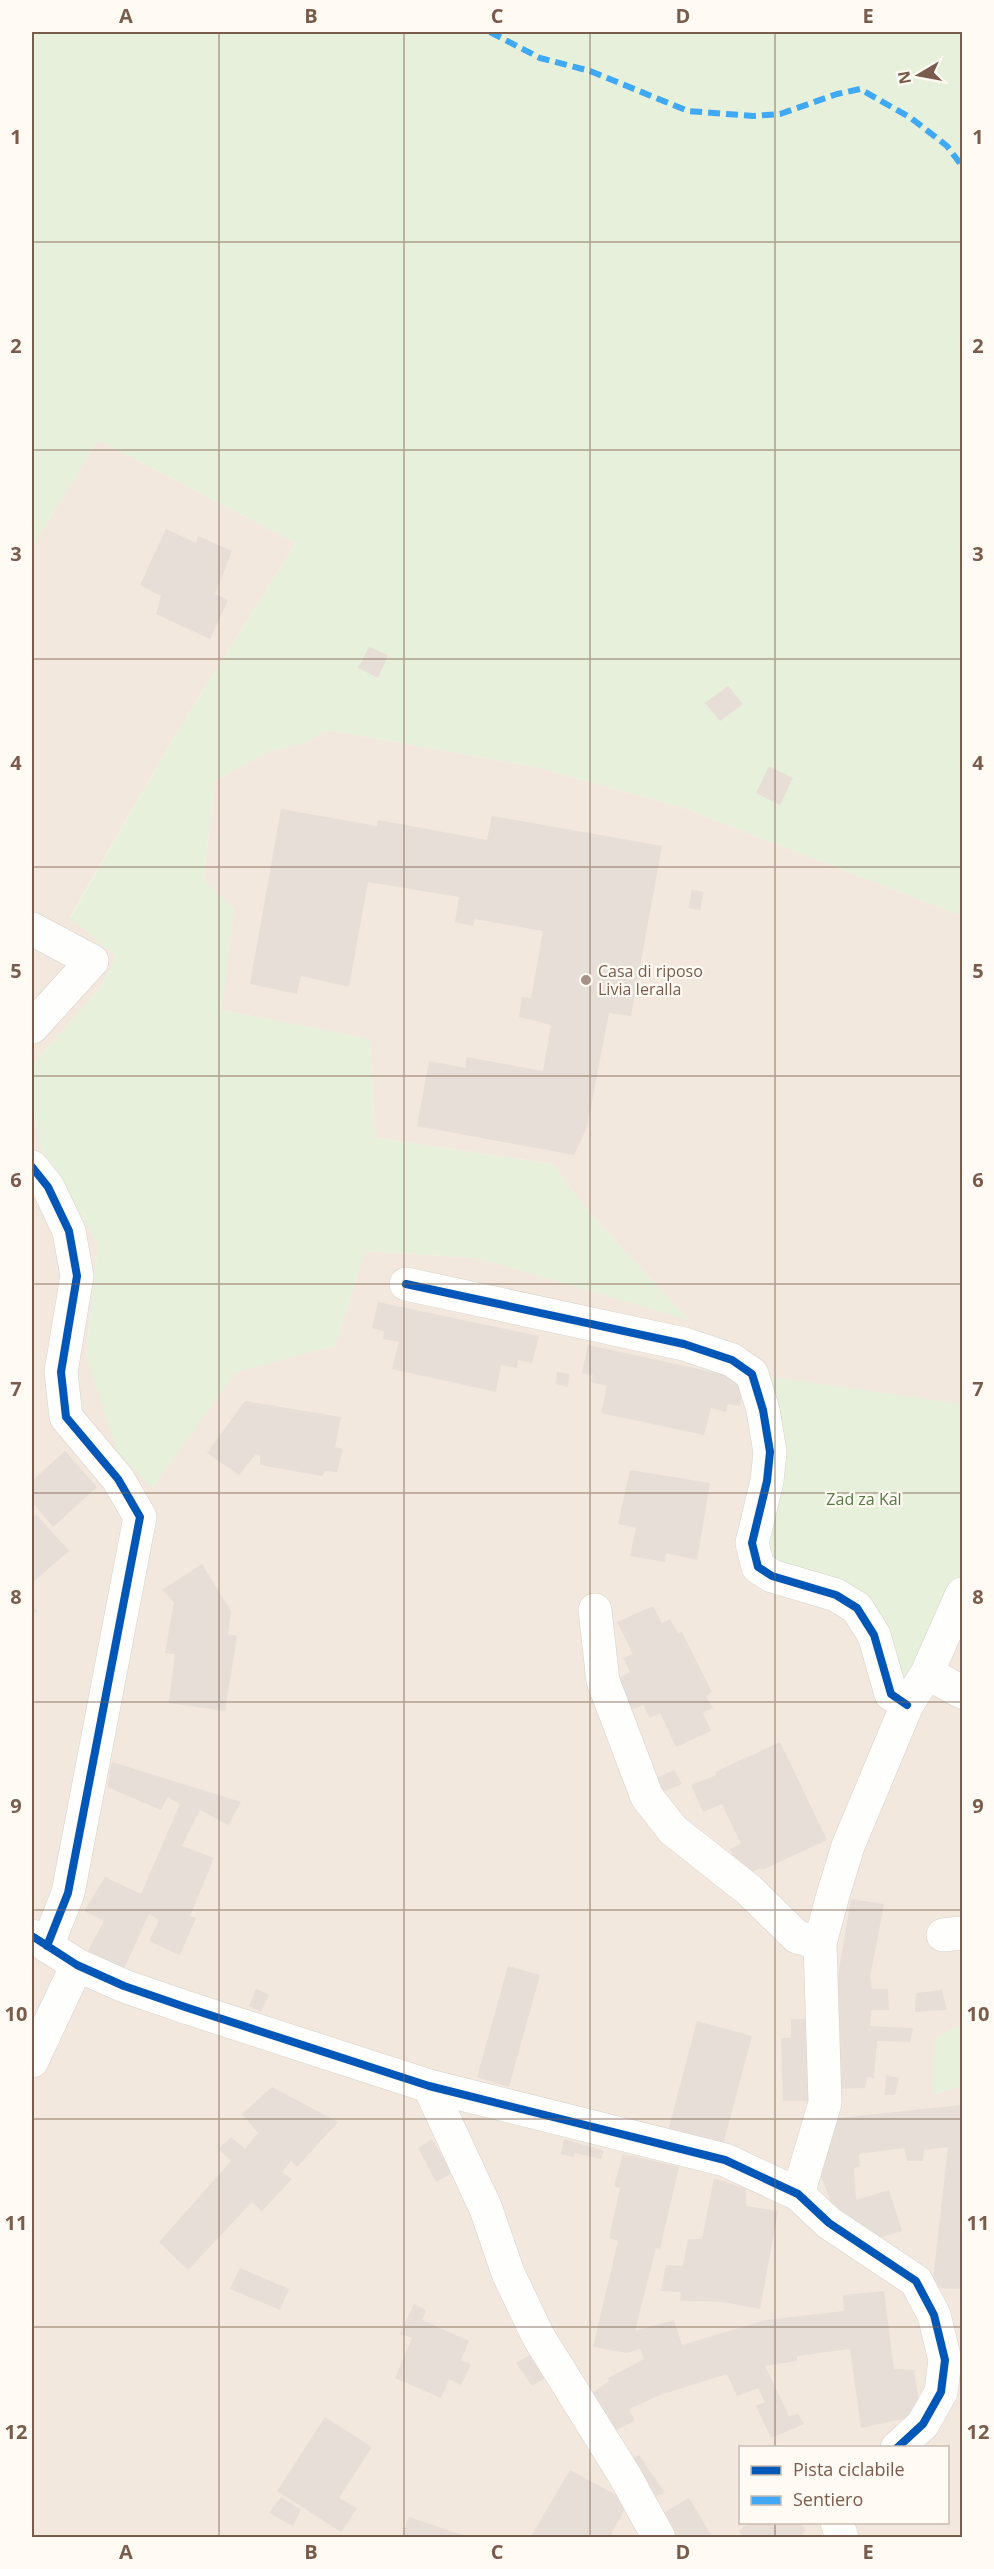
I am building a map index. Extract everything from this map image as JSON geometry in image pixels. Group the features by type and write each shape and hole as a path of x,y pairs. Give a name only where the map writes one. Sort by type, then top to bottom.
{"street":[{"path":"32,929 92,962 32,1027"},
{"path":"32,1167 48,1187 69,1231 77,1276 61,1372 66,1417 118,1479 140,1517 68,1893 39,1941 77,1965 154,1996 429,2086 725,2160 798,2194 829,2223 916,2281 954,2355 941,2392 923,2424 899,2446"},
{"path":"406,1284 684,1344 732,1360 752,1374 763,1410 770,1452 767,1481 752,1544 758,1567 772,1576 836,1595 857,1608 874,1635 891,1694 907,1705"},
{"path":"798,2194 825,2103 820,1943 848,1846 907,1705 927,1672 963,1594"},
{"path":"596,1610 603,1681 647,1797 674,1830 749,1890 797,1937 820,1943"},
{"path":"927,1672 963,1692"},
{"path":"32,2061 77,1965"},
{"path":"429,2086 486,2209 508,2273 538,2336 625,2476 659,2538"}],"shaded area":[{"path":"98,440 296,543 179,729 70,917 116,956 101,987 32,1065 32,547"},
{"path":"329,730 536,767 681,807 962,916 962,2024 936,2038 933,2094 962,2086 962,2537 32,2537 32,1109 41,1146 98,1244 86,1355 152,1488 236,1371 335,1346 365,1251 477,1258 688,1319 584,1207 553,1164 375,1138 370,1039 221,1010 234,909 203,881 215,781 269,751 305,743"}],"green space":[{"path":"32,32 962,32 962,916 681,807 536,767 329,730 305,743 269,751 215,781 203,880 234,908 222,1010 370,1039 375,1138 553,1164 584,1207 689,1320 477,1258 365,1251 335,1346 236,1372 152,1488 118,1453 86,1355 98,1244 41,1146 32,1109 32,1065 101,987 116,956 70,918 179,729 296,543 98,440 32,547"},
{"name":"Zad za Kal","path":"752,1374 962,1404 962,1592 907,1705 874,1635 758,1567"},
{"path":"962,2024 962,2086 932,2094 936,2038"}],"building":[{"path":"166,529 196,543 198,536 232,551 215,594 228,600 210,639 156,614 161,596 140,585"},
{"path":"369,647 388,655 378,678 358,668"},
{"path":"728,686 743,704 720,721 705,703"},
{"path":"769,766 793,778 780,805 756,793"},
{"name":"Casa di riposo Livia Ieralla","path":"281,809 377,826 378,820 487,840 492,816 662,846 631,1016 609,1013 587,1127 574,1155 417,1126 429,1061 466,1068 466,1057 543,1071 551,1025 519,1017 522,997 531,998 543,931 475,919 473,926 455,922 459,897 368,882 349,987 301,976 297,994 250,984"},
{"path":"692,890 704,892 700,910 688,908"},
{"path":"378,1302 539,1336 532,1363 518,1360 517,1368 501,1365 496,1392 392,1369 399,1342 383,1339 384,1331 372,1328"},
{"path":"588,1345 745,1379 740,1406 728,1404 726,1412 711,1408 704,1435 601,1413 607,1386 591,1382 593,1375 582,1373"},
{"path":"557,1372 569,1374 568,1387 556,1384"},
{"path":"245,1401 341,1417 335,1447 343,1449 337,1472 325,1471 322,1476 260,1465 260,1455 256,1454 239,1475 207,1453"},
{"path":"65,1451 97,1487 53,1527 32,1502 32,1481"},
{"path":"630,1470 710,1483 697,1560 666,1553 665,1562 630,1556 636,1528 618,1524"},
{"path":"36,1514 69,1551 32,1583 32,1519"},
{"path":"202,1564 231,1611 228,1634 237,1636 225,1711 169,1703 175,1654 165,1653 174,1602 162,1590"},
{"path":"32,1604 37,1611 32,1616"},
{"path":"653,1606 662,1623 670,1619 678,1633 682,1632 712,1692 706,1696 713,1708 703,1713 711,1731 676,1747 660,1713 650,1718 643,1705 631,1710 615,1680 630,1672 623,1658 633,1654 617,1622"},
{"path":"780,1742 827,1840 762,1870 761,1868 742,1876 730,1849 741,1844 722,1804 703,1812 691,1785 717,1775 715,1772"},
{"path":"112,1762 241,1802 228,1825 200,1810 182,1846 214,1858 190,1916 196,1918 180,1955 149,1941 159,1920 149,1914 124,1969 88,1951 104,1921 84,1911 105,1877 141,1894 180,1804 168,1797 161,1810 107,1787"},
{"path":"674,1770 682,1784 662,1792 657,1778"},
{"path":"851,1899 884,1904 870,1977 872,1989 888,1989 889,2010 871,2010 870,2026 913,2028 910,2042 877,2041 874,2078 867,2077 865,2088 835,2089 834,1976 838,1975"},
{"path":"508,1966 540,1975 509,2087 477,2077"},
{"path":"256,1989 269,1995 261,2012 249,2006"},
{"path":"942,1990 947,2010 915,2012 916,1993"},
{"path":"791,2019 807,2019 813,2101 783,2101 781,2038 791,2038"},
{"path":"697,2021 752,2036 723,2145 668,2131"},
{"path":"886,2075 899,2078 895,2095 885,2095"},
{"path":"272,2087 338,2122 297,2167 291,2161 282,2172 292,2179 262,2211 252,2202 188,2270 159,2242 231,2161 219,2149 231,2137 245,2149 258,2133 242,2114"},
{"path":"962,2105 962,2289 932,2288 948,2147 924,2150 923,2161 907,2161 904,2148 859,2154 860,2167 854,2168 856,2200 889,2190 902,2231 865,2242 834,2209 820,2174 823,2142 838,2118"},
{"path":"432,2139 452,2173 436,2182 418,2148"},
{"path":"564,2139 604,2151 601,2159 575,2153 574,2157 561,2154"},
{"path":"623,2154 679,2167 660,2249 656,2248 635,2331 674,2320 682,2345 766,2320 844,2311 843,2295 884,2291 894,2369 914,2370 919,2405 917,2416 861,2428 850,2349 797,2356 797,2361 765,2366 789,2416 798,2414 804,2424 771,2438 756,2406 765,2402 758,2388 737,2396 727,2374 660,2395 629,2409 635,2421 610,2433 588,2396 609,2381 608,2378 644,2359 640,2349 627,2353 593,2347 618,2241 609,2238 620,2188 614,2186"},
{"path":"714,2178 746,2189 746,2206 778,2211 760,2309 723,2302 680,2301 681,2292 661,2291 666,2265 683,2266 688,2239 702,2239"},
{"path":"240,2268 289,2289 280,2310 230,2289"},
{"path":"414,2304 426,2310 422,2320 469,2341 461,2360 471,2364 461,2385 449,2379 441,2398 395,2378 412,2338 400,2334"},
{"path":"535,2352 548,2376 532,2386 516,2363"},
{"path":"325,2417 372,2447 339,2498 357,2508 341,2532 277,2491"},
{"path":"639,2455 665,2493 653,2497 627,2460"},
{"path":"570,2470 629,2502 609,2538 530,2538"},
{"path":"281,2497 301,2510 293,2526 269,2513"},
{"path":"689,2498 713,2538 671,2538 658,2516"},
{"path":"409,2517 465,2536 464,2538 401,2538"},
{"path":"747,2524 801,2524 806,2530 798,2538 746,2538 739,2531"}],"marked path":[{"path":"490,32 540,58 590,71 688,111 753,116 780,114 837,94 860,89 911,118 947,146 962,166"}],"cycle path":[{"path":"32,1167 48,1187 69,1231 77,1276 61,1372 66,1417 118,1479 140,1517 68,1893 47,1946"},
{"path":"406,1284 684,1344 732,1360 752,1374 763,1410 770,1452 767,1481 752,1543 758,1567 772,1576 836,1595 857,1608 874,1635 891,1694 907,1705"},
{"path":"32,1936 77,1965 124,1986 185,2007 429,2086 725,2160 798,2194 829,2223 916,2281 934,2315 945,2360 941,2392 923,2424 899,2446"}],"place":[{"name":"Casa di riposo Livia Ieralla","path":"586,980"}]}
